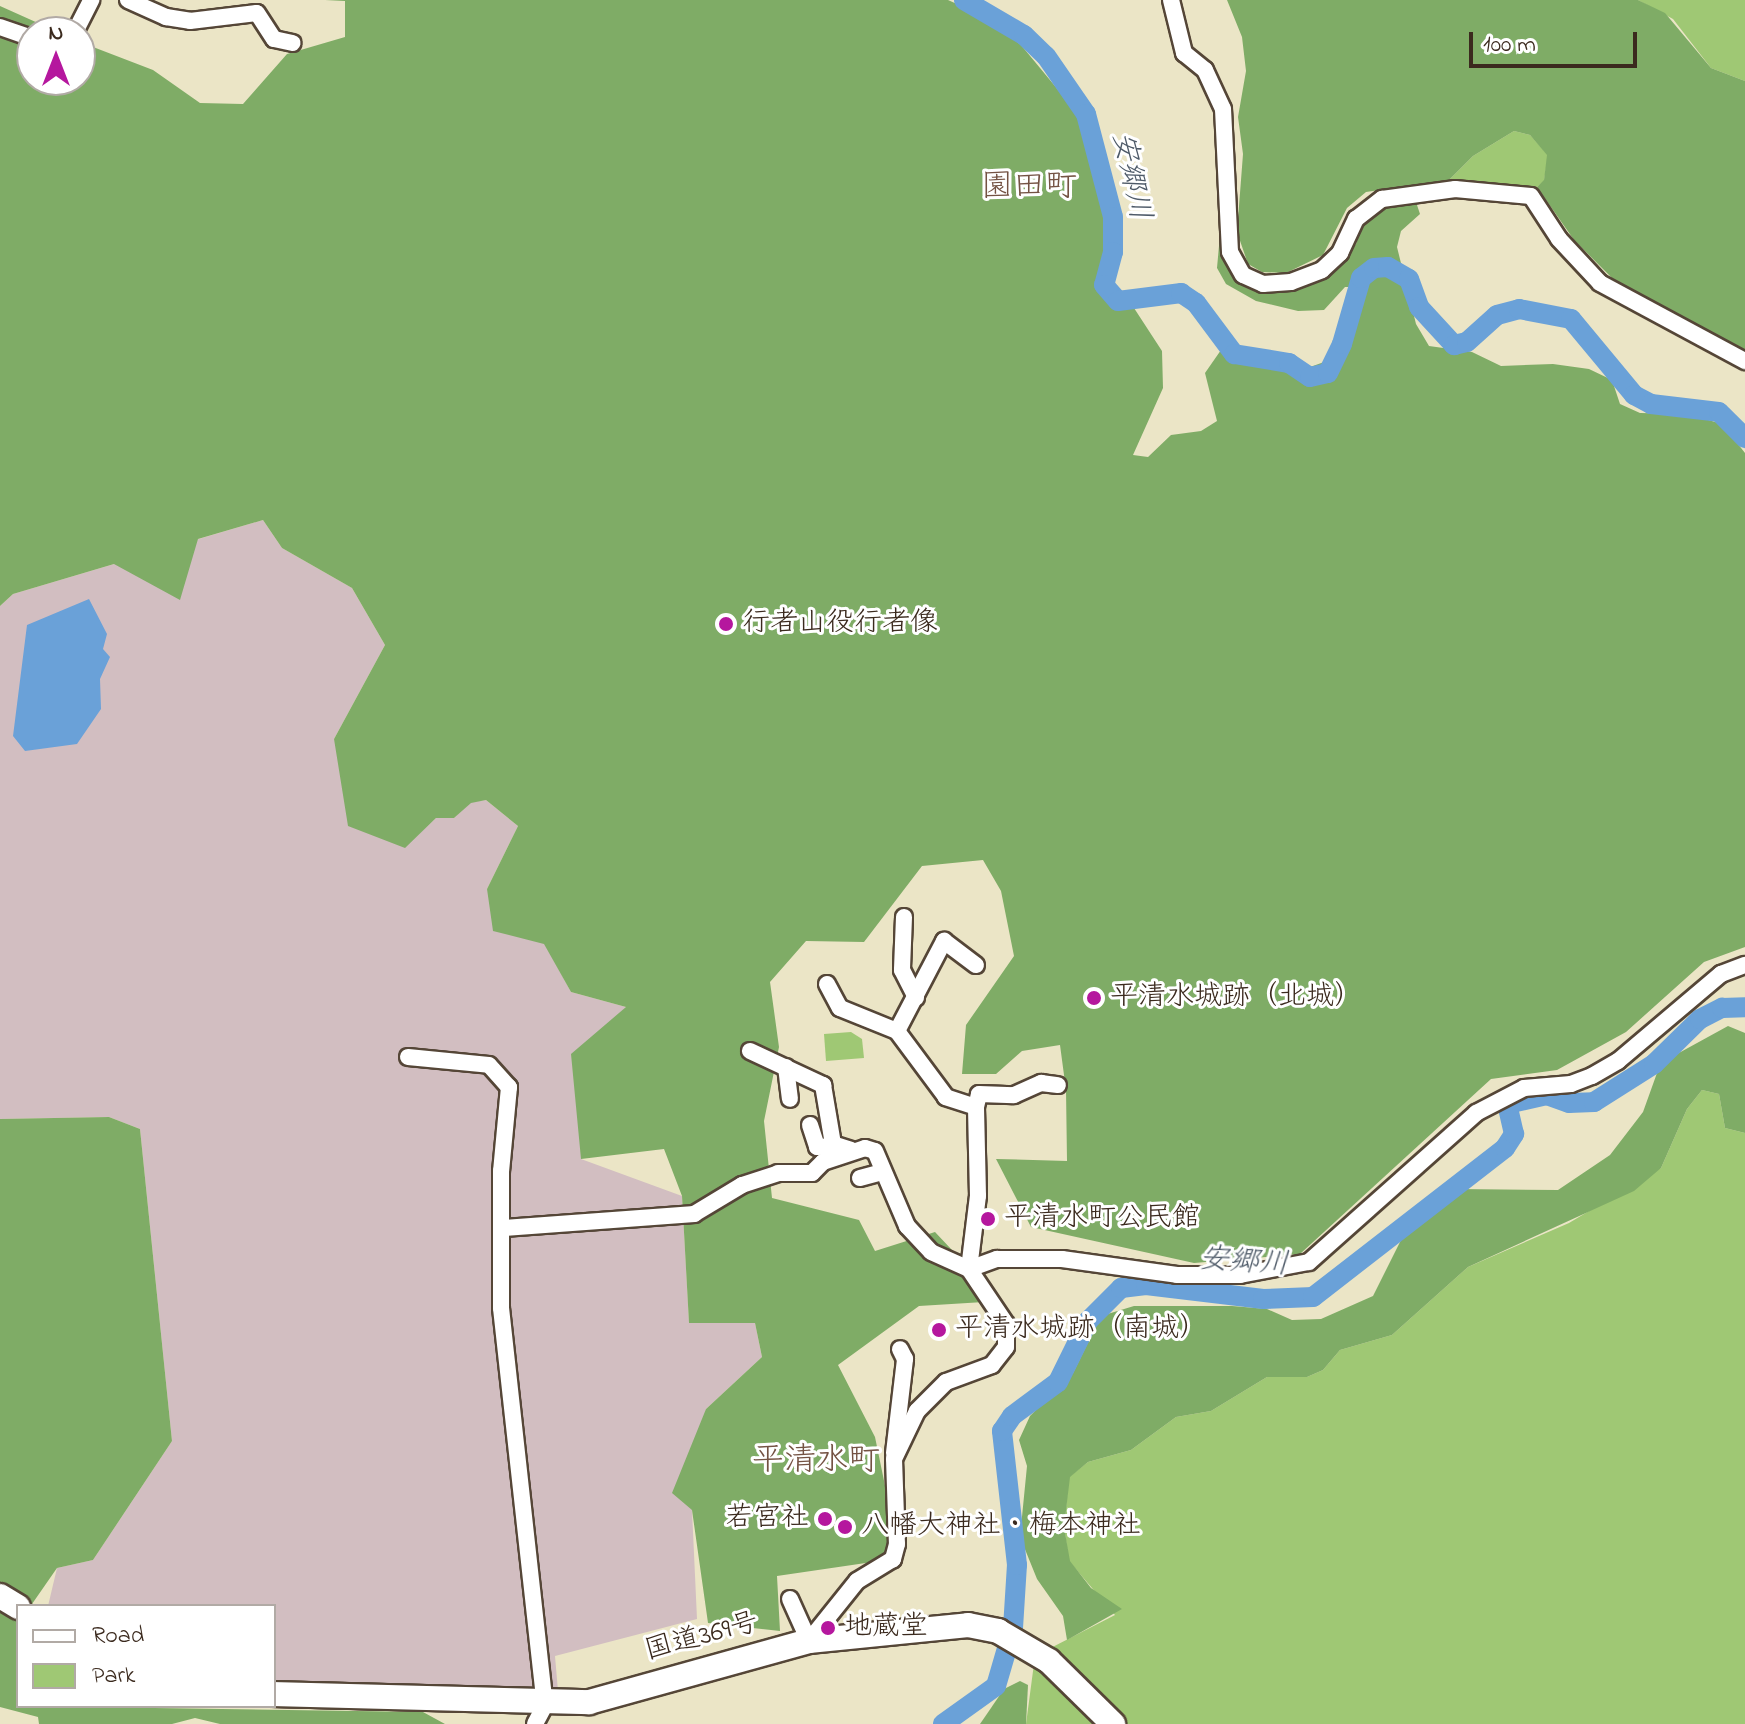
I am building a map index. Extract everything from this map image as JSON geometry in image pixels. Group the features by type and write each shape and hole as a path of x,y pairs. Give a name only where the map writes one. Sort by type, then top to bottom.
{"highway":[{"name":"国道369号","path":"276,1694 540,1714 809,1641 931,1625 998,1631 1046,1659 1113,1724"}],"street":[{"path":"128,0 166,17 190,21 251,11 266,22 274,39 293,43"},
{"path":"1171,0 1184,53 1205,70 1223,109 1230,252 1243,275 1263,284 1291,282 1322,270 1340,253 1356,219 1382,199 1455,189 1520,194 1531,196 1559,239 1600,283 1745,361"},
{"path":"904,917 902,970 916,998"},
{"path":"897,1031 944,941 976,965"},
{"path":"969,1269 997,1259 1062,1259 1177,1275 1240,1275 1309,1262 1476,1113 1524,1088 1571,1084 1592,1076 1618,1061 1721,974 1745,965"},
{"path":"827,984 840,1008 897,1031 946,1097 976,1107"},
{"path":"750,1051 823,1085 828,1131 843,1148"},
{"path":"408,1057 489,1065 509,1087 501,1171 504,1228 501,1308 540,1714"},
{"path":"786,1067 790,1099"},
{"path":"969,1269 978,1196 976,1107 979,1094 1014,1095 1041,1083 1058,1085"},
{"path":"810,1125 817,1147 875,1151 907,1226 931,1252 969,1269 1006,1324 1006,1347 992,1365 946,1382 917,1411 894,1459"},
{"path":"504,1228 694,1214 742,1185 778,1173 812,1173 843,1148"},
{"path":"860,1178 883,1172"},
{"path":"809,1641 857,1581 893,1559 897,1544 894,1459 905,1359 900,1349"},
{"path":"790,1599 805,1623 809,1641"}],"shaded area":[{"path":"263,520 282,548 352,588 385,645 334,739 405,847 436,818 454,818 471,802 486,800 518,826 487,889 545,944 571,992 626,1007 581,1159 682,1196 689,1322 755,1323 762,1357 706,1409 692,1510 697,1619 555,1656 558,1691 276,1689 276,1604 48,1604 57,1568 93,1560 172,1441 140,1129 109,1117 0,1119 0,606 13,594"}],"green space":[{"path":"325,0 948,0 979,14 1021,45 1083,120 1106,212 1106,288 1134,308 1162,351 1163,388 1133,455 1148,457 1171,435 1201,431 1217,421 1205,373 1221,350 1274,370 1299,371 1338,357 1360,287 1345,287 1324,310 1298,311 1256,301 1226,284 1217,268 1220,235 1224,259 1240,280 1289,290 1328,277 1356,244 1364,220 1375,207 1415,199 1420,214 1401,231 1397,247 1416,324 1429,346 1472,352 1501,366 1553,364 1589,369 1612,380 1620,404 1640,413 1688,414 1722,424 1745,453 1745,947 1704,962 1626,1032 1557,1070 1491,1079 1300,1254 1194,1263 1031,1227 996,1159 1067,1161 1066,1090 1060,1045 1022,1051 996,1074 962,1074 966,1025 1014,956 1001,891 983,860 922,866 864,942 806,941 770,982 779,1047 764,1121 772,1198 859,1220 875,1251 935,1232 1000,1301 919,1306 838,1365 875,1437 897,1544 893,1559 777,1576 780,1631 708,1623 692,1510 672,1493 706,1409 762,1357 755,1323 689,1323 682,1196 664,1149 581,1159 571,1054 626,1007 571,992 544,944 493,931 487,889 518,826 486,800 471,803 454,818 436,818 405,848 348,826 334,739 385,645 352,588 282,548 263,520 198,539 180,600 114,564 13,594 0,606 0,6 22,16 16,16 16,96 96,96 96,48 153,70 200,103 243,104 287,54 345,37 345,1"},
{"path":"1227,0 1638,0 1665,13 1711,68 1745,81 1745,358 1627,293 1574,240 1537,187 1544,180 1547,155 1530,135 1514,131 1473,156 1449,180 1366,192 1347,208 1323,255 1286,273 1262,272 1248,264 1237,232 1243,154 1238,117 1246,71 1242,37"},
{"path":"1638,0 1745,0 1745,81 1711,68 1673,19"},
{"path":"1514,131 1530,135 1548,155 1544,181 1537,187 1449,180 1473,156"},
{"path":"1728,1026 1745,1033 1745,1133 1725,1128 1719,1094 1702,1090 1687,1109 1661,1168 1634,1191 1468,1267 1392,1335 1340,1350 1323,1370 1307,1377 1267,1377 1211,1411 1176,1417 1131,1450 1088,1462 1070,1477 1064,1527 1070,1561 1091,1588 1122,1609 1067,1640 1063,1616 1037,1579 1020,1537 1027,1466 1019,1440 1030,1416 1073,1373 1101,1316 1134,1306 1232,1306 1267,1309 1292,1320 1321,1319 1373,1296 1403,1236 1457,1189 1558,1190 1610,1155 1643,1112 1657,1073 1677,1054"},
{"path":"851,1032 862,1039 864,1058 826,1061 824,1034"},
{"path":"1702,1090 1719,1094 1725,1128 1745,1133 1745,1724 1026,1724 1035,1656 1115,1615 1069,1561 1064,1527 1069,1477 1088,1462 1131,1450 1176,1417 1211,1411 1267,1377 1307,1377 1323,1370 1340,1350 1392,1335 1468,1267 1569,1223 1661,1168 1687,1109"},
{"path":"109,1117 140,1129 172,1441 93,1560 57,1568 32,1604 0,1582 0,1119"},
{"path":"0,1600 16,1610 16,1708 423,1712 445,1724 220,1724 195,1718 172,1724 39,1724 38,1717 0,1707"},
{"path":"1020,1681 1028,1685 1026,1724 980,1724 1004,1689"}],"water":[{"path":"89,599 107,634 103,649 110,657 100,679 101,709 77,744 25,751 13,736 27,625"}],"waterway":[{"name":"安郷川","path":"964,0 1024,35 1046,56 1086,114 1113,217 1113,252 1104,285 1118,301 1181,293 1196,303 1234,354 1289,363 1310,377 1328,373 1342,344 1361,278 1374,268 1388,267 1409,279 1419,307 1454,345 1467,342 1497,315 1519,309 1571,319 1634,395 1651,404 1719,412 1745,438"},
{"name":"安郷川","path":"943,1724 996,1686 1013,1628 1017,1565 1002,1431 1012,1416 1058,1382 1088,1321 1121,1288 1146,1285 1263,1299 1313,1297 1505,1148 1514,1134 1507,1104 1547,1095 1569,1103 1594,1102 1654,1064 1700,1019 1722,1008 1745,1007"}],"place":[{"name":"行者山役行者像","path":"726,624"},
{"name":"平清水城跡（北城）","path":"1094,998"},
{"name":"平清水町公民館","path":"988,1219"},
{"name":"平清水城跡（南城）","path":"939,1330"},
{"name":"若宮社","path":"825,1519"},
{"name":"八幡大神社・梅本神社","path":"845,1527"},
{"name":"地蔵堂","path":"828,1628"}],"district":[{"name":"園田町","path":"1029,188"},
{"name":"平清水町","path":"816,1462"}]}
